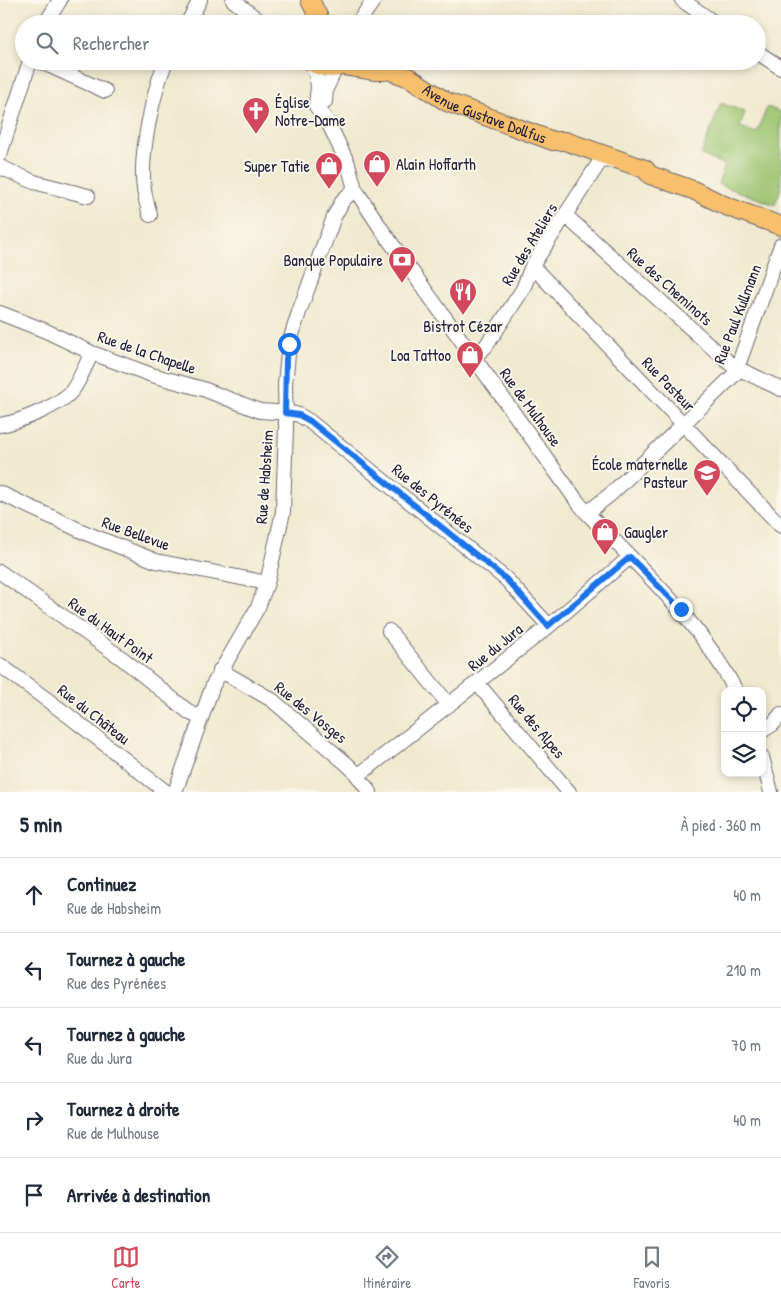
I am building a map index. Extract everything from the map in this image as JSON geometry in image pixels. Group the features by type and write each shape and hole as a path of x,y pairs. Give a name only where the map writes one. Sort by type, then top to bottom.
{"main road":[{"path":"304,0 306,15"},
{"path":"310,0 318,15"},
{"name":"Avenue Gustave Dollfus","path":"370,70 391,71 410,78 448,102 553,141 562,149 599,164 644,177 650,175"},
{"name":"Avenue Gustave Dollfus","path":"553,141 565,140 645,169 650,175 693,190 726,206 781,226"}],"street":[{"path":"51,15 60,0"},
{"path":"192,15 200,0"},
{"path":"233,0 252,15"},
{"path":"363,15 374,0"},
{"path":"682,0 703,15"},
{"path":"766,58 781,68"},
{"path":"0,154 27,70"},
{"path":"59,70 105,91"},
{"path":"150,215 144,189 144,157 148,127 164,70"},
{"name":"Rue de Mulhouse","path":"314,70 318,86 316,106 328,122 348,164 355,189 384,234 587,513 665,591 692,623 718,659 734,687"},
{"name":"Rue de Mulhouse","path":"328,122 325,105 326,90 340,70"},
{"path":"599,164 601,160 612,162 619,160"},
{"name":"Rue des Ateliers","path":"473,358 486,346 522,289 532,266 599,164"},
{"path":"0,167 34,182 88,196"},
{"name":"Rue de Habsheim","path":"175,792 220,670 254,615 268,583 283,512 286,359 299,312 339,206 355,189"},
{"name":"Rue des Cheminots","path":"566,216 726,360 737,368 781,389"},
{"name":"Rue Paul Kullmann","path":"587,513 612,493 735,374 781,245"},
{"name":"Rue Pasteur","path":"532,266 781,526"},
{"name":"Rue de la Chapelle","path":"0,313 46,331 92,353 152,375 203,389 260,411 285,413"},
{"path":"0,425 30,417 66,396 73,390 92,353"},
{"name":"Rue des Pyrénées","path":"285,413 299,415 310,421 499,573 548,626"},
{"name":"Rue Bellevue","path":"0,493 88,534 156,562 268,583"},
{"name":"Rue du Jura","path":"358,775 477,683 630,557"},
{"name":"Rue du Haut Point","path":"0,572 123,659 190,713 201,718"},
{"path":"389,631 449,705"},
{"name":"Rue du Château","path":"0,665 166,792"},
{"name":"Rue des Vosges","path":"220,670 272,700 358,775 370,792"},
{"name":"Rue des Alpes","path":"477,683 569,792"},
{"path":"766,728 773,724 781,714"},
{"path":"766,773 771,792"}],"green space":[{"path":"721,103 745,112 740,127 757,133 767,107 781,112 781,188 775,205 718,184 725,165 701,155"}],"place":[{"name":"Église Notre-Dame","path":"256,135"},
{"name":"Alain Hoffarth","path":"377,188"},
{"name":"Super Tatie","path":"329,190"},
{"name":"Banque Populaire","path":"402,284"},
{"name":"Bistrot Cézar","path":"463,316"},
{"name":"Loa Tattoo","path":"470,379"},
{"name":"École maternelle Pasteur","path":"707,497"},
{"name":"Gaugler","path":"605,556"}],"route":[{"path":"289,344 286,359 285,413 299,415 310,421 506,579 548,626 630,557 681,609"}]}
